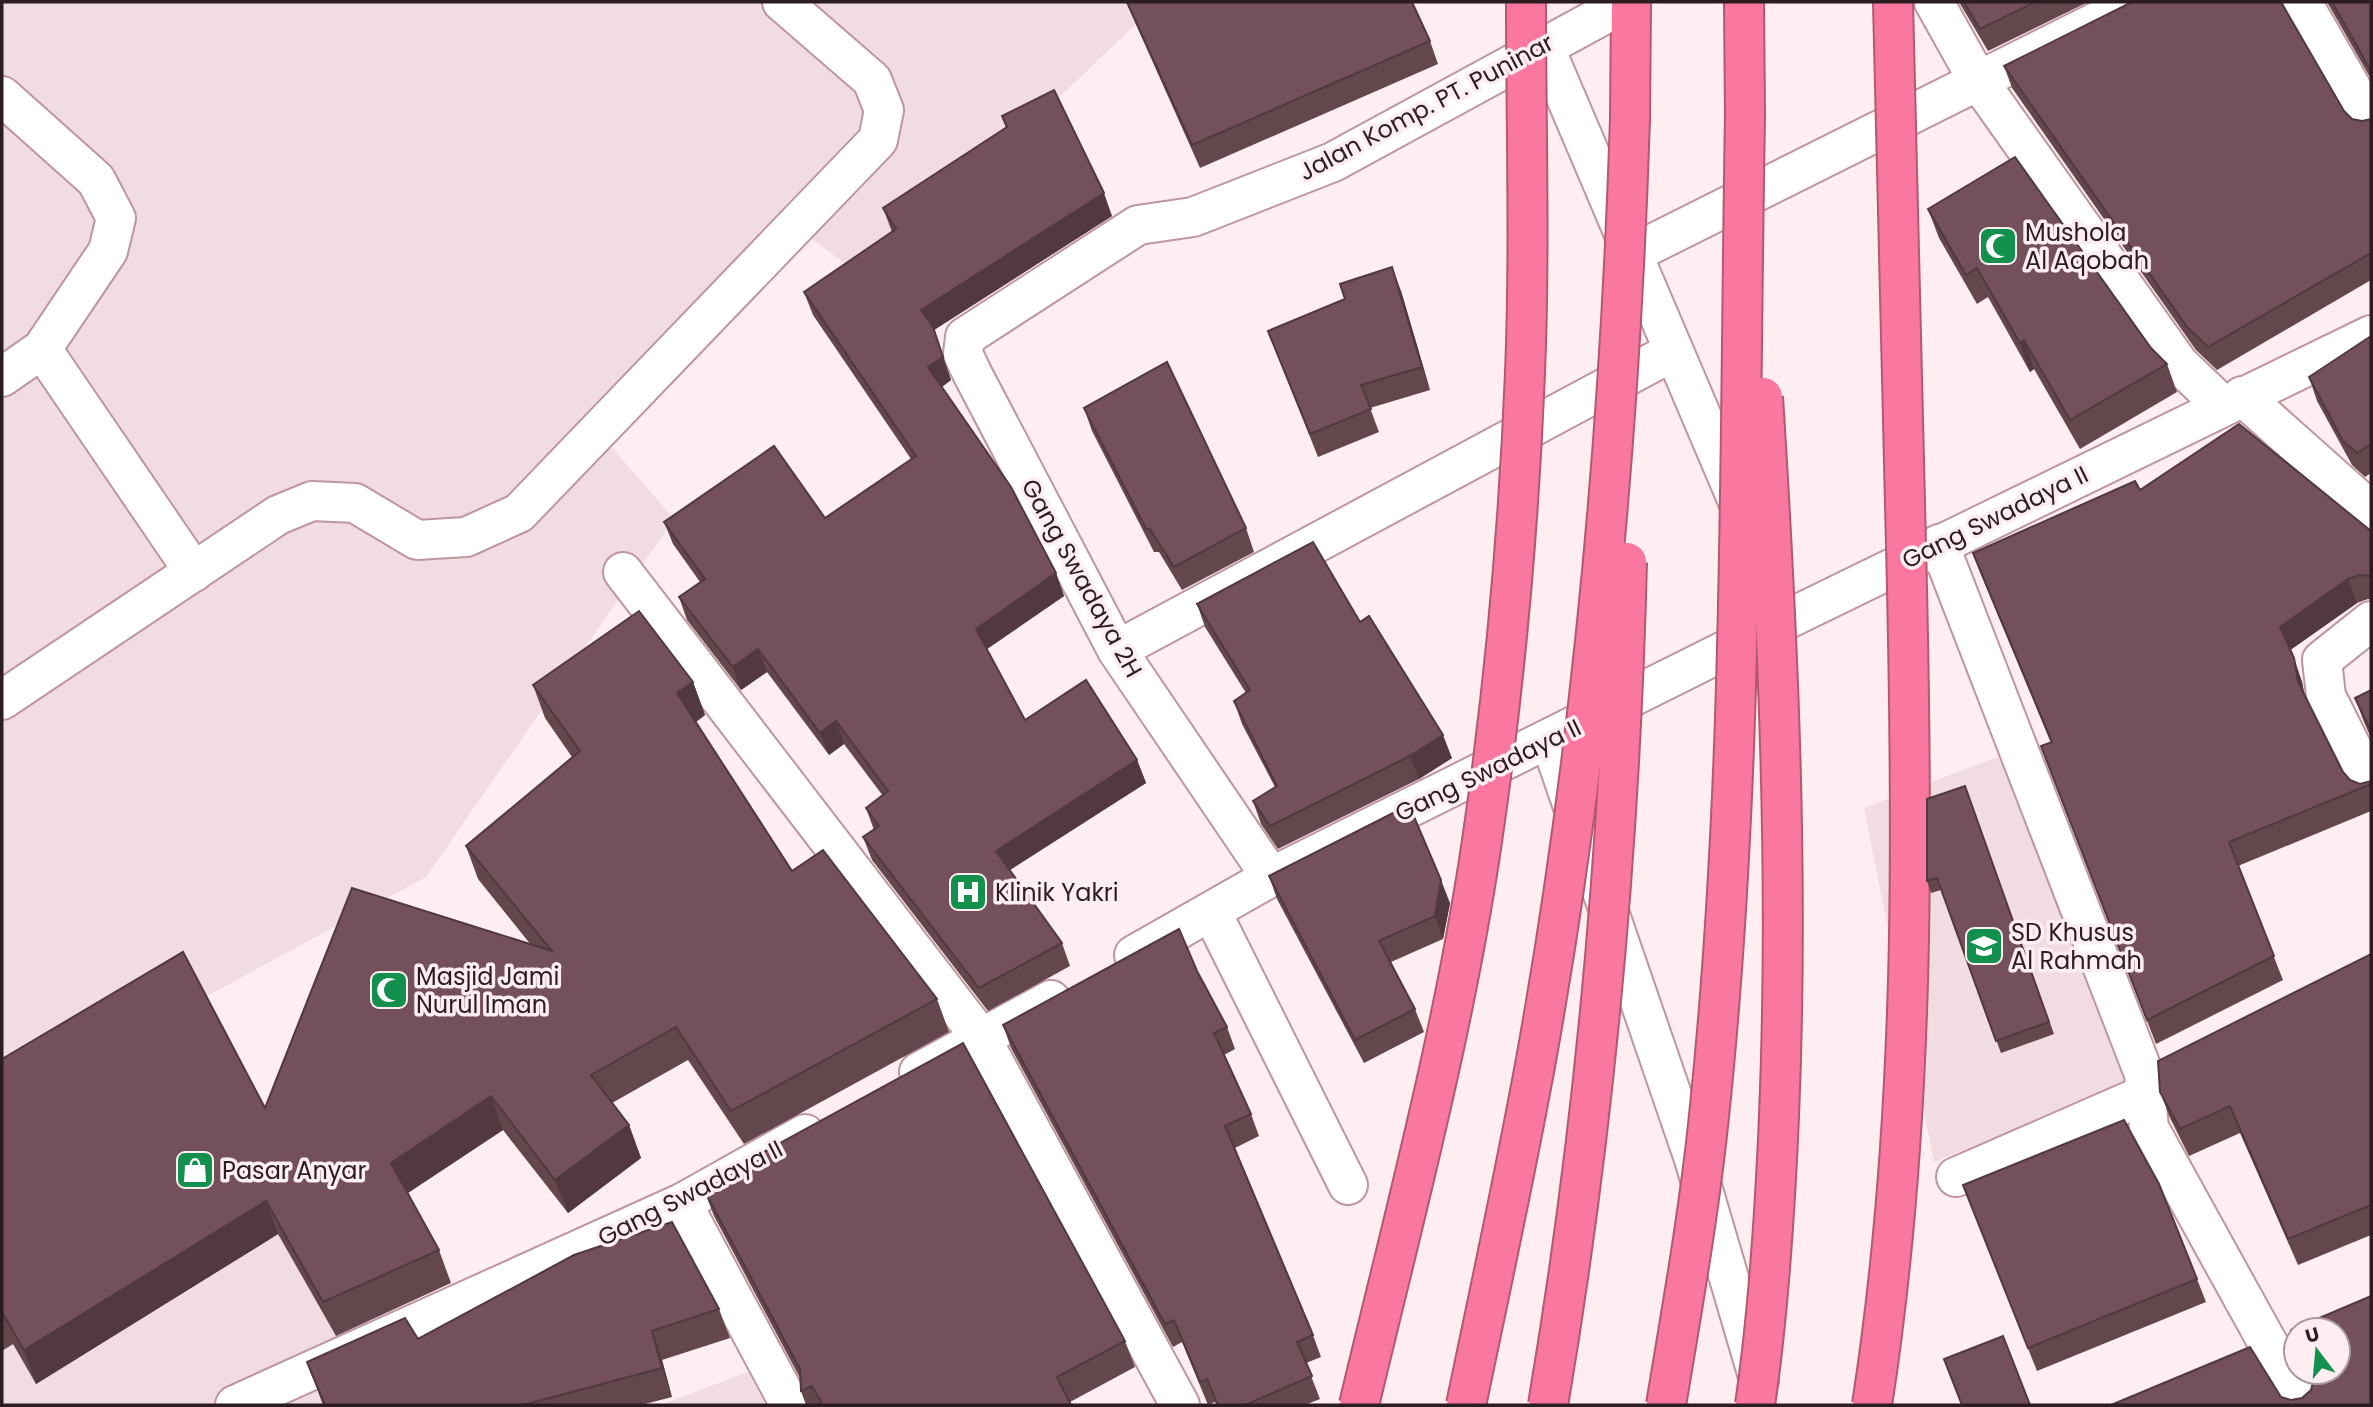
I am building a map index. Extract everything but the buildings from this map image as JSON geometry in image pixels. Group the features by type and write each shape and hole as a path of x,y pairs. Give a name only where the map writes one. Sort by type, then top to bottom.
{"highway":[{"path":"1359,1405 1461,964 1485,822 1502,685 1518,521 1525,368 1526,2"},
{"path":"1548,1405 1581,1177 1607,953 1625,629 1631,427 1629,2"},
{"path":"1667,1405 1709,1117 1721,970 1734,729 1745,116 1744,2"},
{"path":"1872,1405 1886,1312 1903,1115 1909,923 1910,701 1893,2"},
{"path":"1745,116 1769,501 1784,863 1776,1186 1755,1405"},
{"path":"1466,1405 1536,1058 1600,609 1625,274 1630,119"}],"street":[{"path":"2,701 278,515 312,500 355,503 416,540 466,537 519,513 878,140 884,110 872,80 782,2"},
{"name":"Jalan Komp. PT. Puninar","path":"965,337 1138,225 1193,217 1333,162 1629,2"},
{"path":"1934,2 1978,79 2179,364 2232,401 2371,512"},
{"path":"1632,254 2136,2"},
{"path":"2301,2 2371,122"},
{"path":"1544,46 1672,352 1788,619"},
{"path":"2,96 96,180 116,218 108,251 42,349 2,377"},
{"name":"Gang Swadaya II","path":"886,1090 1212,913 1271,877 1939,544 2371,335"},
{"name":"Gang Swadaya 2H","path":"965,337 963,354 972,373 1116,650 1271,877"},
{"path":"42,349 194,572"},
{"path":"1116,650 1672,352"},
{"path":"1939,544 2145,1084 2149,1128 2302,1405"},
{"path":"623,572 981,1038 1180,1405"},
{"path":"2371,621 2322,660 2326,696 2371,786"},
{"path":"1550,740 1694,1159 1767,1405"},
{"path":"1212,913 1348,1185"},
{"path":"1956,1177 2145,1084 2180,1057"},
{"name":"Gang Swadaya II","path":"235,1405 682,1203 839,1116"},
{"path":"682,1203 790,1405"}],"shaded area":[{"path":"2,2 1159,2 868,280 791,224 595,428 674,519 426,877 187,1007 373,1327 482,1405 2,1405"},
{"name":"SD Khusus Al Rahmah","path":"2002,755 2132,1083 1934,1162 1864,808"},
{"path":"748,1372 765,1405 660,1405"}],"place":[{"name":"Mushola Al Aqobah","path":"1998,246"},
{"name":"Klinik Yakri","path":"968,892"},
{"name":"SD Khusus Al Rahmah","path":"1984,946"},
{"name":"Masjid Jami Nurul Iman","path":"389,990"},
{"name":"Pasar Anyar","path":"195,1170"}]}
